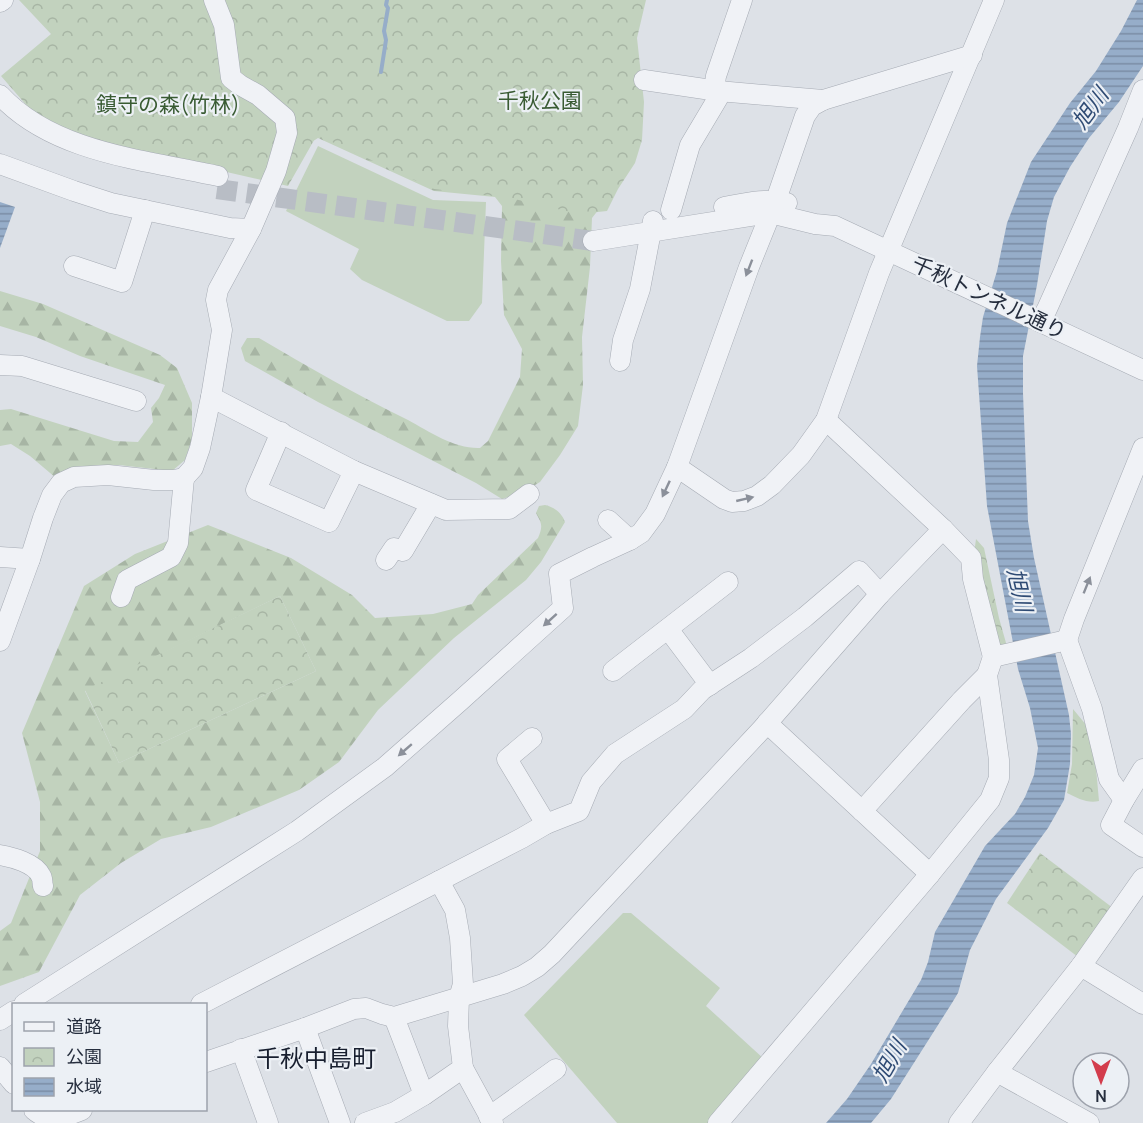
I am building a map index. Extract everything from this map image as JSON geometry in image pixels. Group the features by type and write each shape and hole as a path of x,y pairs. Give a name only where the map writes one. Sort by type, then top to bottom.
{"street":[{"path":"0,640 43,518 52,495 61,483 74,477 108,475 154,480 184,478 193,468 200,448 222,330 216,300 218,290 251,229 276,171 287,134 285,118 258,95 240,86 231,78 224,25 214,0"},
{"path":"671,210 690,145 718,98 716,76 742,0"},
{"path":"677,466 724,500 744,501 758,496 772,485 801,455 826,420 879,273 994,0"},
{"path":"27,1003 297,831 385,767 563,608 559,574 642,533 655,514 677,466 805,116 812,106 823,100 972,55"},
{"path":"644,80 718,91 823,100"},
{"path":"1036,320 1047,309 1128,129 1143,90"},
{"path":"0,95 32,122 78,144 217,183 73,154 26,131 0,109"},
{"path":"0,164 111,203 230,228 251,229"},
{"name":"千秋トンネル通り","path":"592,235 652,226 762,200 773,207 819,211 835,226 1143,370"},
{"path":"74,266 122,282 145,210"},
{"path":"620,361 623,340 640,290 652,226"},
{"path":"0,365 22,366 136,401"},
{"path":"211,397 354,471 446,510 509,509 529,494"},
{"path":"718,1123 930,874 990,800 999,778 995,662 973,579 971,558 826,420"},
{"path":"281,432 256,490 329,522 354,471"},
{"path":"862,811 995,662 1062,641 1074,619 1143,448"},
{"path":"121,597 126,579 171,557 178,543 184,478"},
{"path":"386,560 394,548 403,551 431,504"},
{"path":"608,520 630,540"},
{"path":"207,1062 354,1009 366,1008 394,1017 503,984 537,967 552,954 767,723 880,594 942,529"},
{"path":"0,557 30,559"},
{"path":"205,1003 546,824 579,811 591,782 615,754 684,709 702,690 751,658 805,617 859,571 880,594"},
{"path":"614,671 728,582"},
{"path":"669,629 710,685"},
{"path":"1062,641 1092,709 1109,779 1124,800"},
{"path":"767,723 930,874"},
{"path":"532,738 507,759 546,824"},
{"path":"1143,769 1111,825 1143,847"},
{"path":"0,855 30,865 41,875 43,886"},
{"path":"959,1123 1081,966 1143,879"},
{"path":"440,881 454,910 460,938 462,984 458,1026 462,1068 491,1120 556,1069"},
{"path":"1081,966 1143,1004"},
{"path":"394,1017 424,1095"},
{"path":"305,1028 340,1123"},
{"path":"241,1049 267,1123"},
{"path":"0,1067 12,1082"},
{"path":"365,1123 397,1118 462,1068"},
{"path":"997,1072 1089,1123"},
{"path":"49,1118 78,1111"}],"green space":[{"name":"千秋公園","path":"19,0 646,0 637,38 644,102 642,140 635,163 607,211 579,214 510,198 434,189 317,135 288,186 87,140 41,122 1,76 51,34"},
{"path":"286,113 599,209 592,218 590,267 582,337 583,385 578,426 540,482 522,493 502,499 245,361 241,348 247,338 259,338 370,401 452,443 471,448 480,448 488,441 520,377 522,349 504,315 501,261 502,206 495,197 434,191 318,138 299,150"},
{"path":"318,146 433,200 486,202 482,303 469,321 447,321 362,280 350,269 359,249 286,211"},
{"path":"0,291 43,304 160,355 177,368 192,403 192,439 185,460 172,471 119,465 91,467 56,478 30,456 11,444 0,446 0,410 11,409 114,441 138,442 153,422 151,408 165,385 0,326"},
{"path":"545,505 554,509 565,522 541,562 526,580 454,638 378,710 339,762 299,790 211,827 161,839 121,863 80,895 39,972 0,986 0,931 11,923 40,851 40,802 22,733 84,586 135,554 208,525 291,558 352,595 375,618 433,614 472,604 478,595 538,538 541,523 536,513 539,506","holes":["280,596 316,671 119,763 85,691"]},
{"path":"976,539 984,548 1008,650 997,653 974,554"},
{"path":"280,596 316,671 119,763 85,690"},
{"path":"1073,709 1087,726 1096,768 1099,801 1079,799 1067,793 1072,764"},
{"path":"1040,853 1117,911 1082,960 1007,903"},
{"path":"623,913 631,913 720,988 706,1006 764,1059 709,1123 617,1123 524,1015"}],"water":[{"name":"旭川","path":"1137,0 1143,0 1143,66 1119,102 1089,138 1054,197 1047,221 1023,356 1028,521 1071,734 1070,764 1064,800 1048,828 996,899 970,950 958,993 891,1099 871,1123 826,1123 847,1099 871,1064 921,980 935,932 985,846 1015,814 1034,775 1038,748 1030,708 1018,669 987,506 977,366 980,337 1007,223 1031,162 1070,103 1096,71"},
{"path":"0,202 15,207 0,248"}],"waterway":[{"path":"381,72 386,40 384,31 387,0"}],"tunnel":[{"path":"217,189 593,241"}],"district":[{"name":"千秋中島町","path":"316,1059"}],"park label":[{"name":"鎮守の森(竹林)","path":"168,105"}]}
